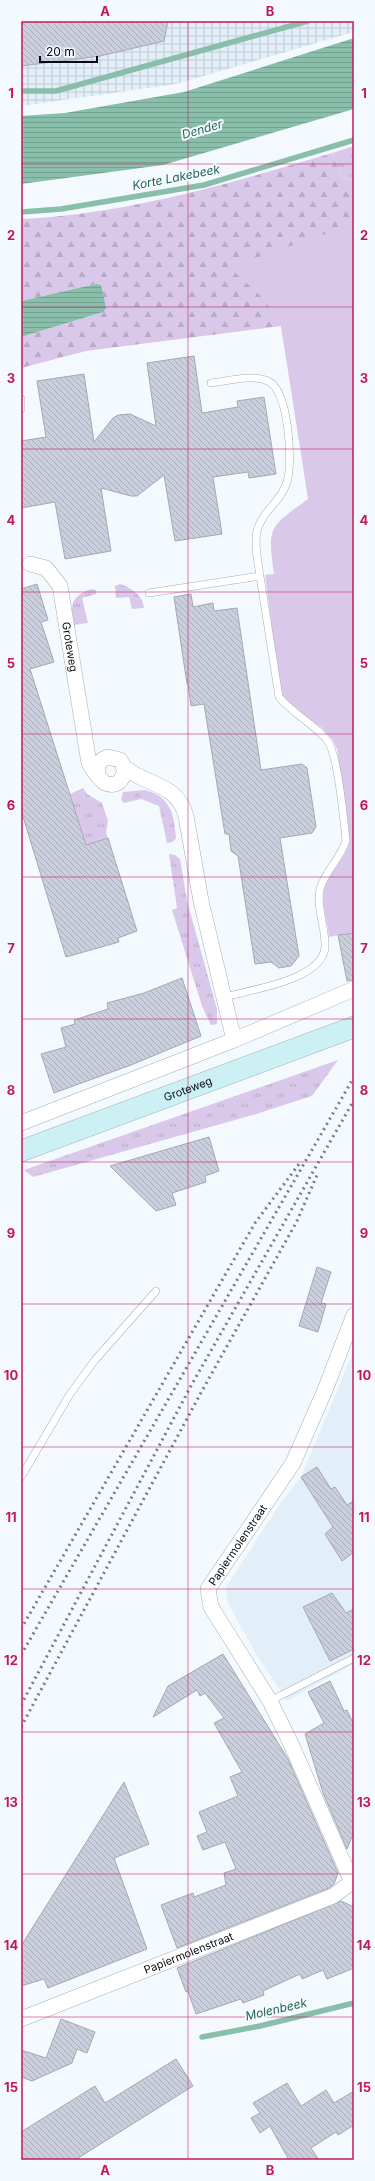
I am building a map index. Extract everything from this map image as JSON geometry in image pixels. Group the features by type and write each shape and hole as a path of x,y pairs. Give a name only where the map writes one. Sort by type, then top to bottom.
{"main road":[{"name":"Groteweg","path":"21,1151 354,1027"}],"street":[{"name":"Groteweg","path":"26,563 46,568 60,586 88,763 98,775"},
{"path":"85,747 88,754 120,760 123,774"},
{"path":"108,757 100,762 98,775 104,782 112,784 123,774"},
{"path":"123,774 142,778 171,792 182,803 186,816 201,901 234,1040"},
{"path":"21,1123 234,1040 354,989"},
{"name":"Papiermolenstraat","path":"21,2019 333,1896 353,1884 292,1746 270,1702 211,1607 208,1589 293,1463 322,1398 354,1315"}],"lane":[{"path":"211,383 256,378 270,382 280,393 286,419 290,462 287,483 277,501 263,514 257,532 256,551 279,697 288,707 319,731 328,741 333,750 346,841 342,852 325,877 320,890 319,898 325,947 324,956 317,965 298,977 224,997"},
{"path":"21,399 21,409"},
{"path":"150,593 260,576"},
{"path":"21,1476 70,1394 86,1372 156,1292"},
{"path":"270,1702 354,1658"}],"shaded area":[{"path":"21,21 354,21 354,32 176,84 21,106"},
{"path":"354,1350 354,1664 287,1701 255,1652 227,1601 226,1587 280,1504 301,1477"}],"green space":[{"path":"354,146 354,180 342,178 332,153"},
{"path":"332,153 342,178 354,180 354,287 296,412 281,326 86,351 21,368 21,337 103,312 96,284 21,301 21,219 61,216 139,204 217,186"},
{"path":"354,224 354,932 329,937 324,908 324,890 329,877 345,854 350,841 337,749 332,739 322,728 290,704 283,695 278,676 265,575 274,574 271,546 274,529 279,522 308,499 281,326 264,299 229,267"},
{"path":"120,584 139,596 144,608 132,609 129,597 116,598 115,586"},
{"path":"91,589 96,590 96,594 82,598 88,623 73,625 73,602 79,595"},
{"path":"83,788 87,794 102,803 108,821 106,833 108,838 86,845 70,794"},
{"path":"145,790 161,797 170,808 174,821 176,838 173,842 167,843 159,806 141,799 124,803 121,800 123,792"},
{"path":"169,854 175,855 180,859 187,901 217,1009 217,1024 211,1025 202,1006 172,910 177,908"},
{"path":"338,1060 312,1096 256,1114 33,1177 24,1170"}],"water":[{"name":"Dender","path":"354,38 354,109 163,165 21,184 21,116 65,113 184,92"},
{"path":"96,284 101,285 106,308 103,312 21,337 21,301"}],"building":[{"path":"21,21 168,21 164,41 100,56 21,66"},
{"path":"194,356 202,413 238,407 237,401 264,397 276,474 249,478 248,472 213,477 222,534 175,541 164,475 137,496 131,496 101,488 111,551 65,559 55,502 21,508 21,441 46,437 37,381 84,374 94,442 113,418 118,415 130,414 156,426 147,363"},
{"path":"37,584 48,620 41,622 54,662 30,669 86,845 108,838 137,931 118,938 119,942 66,957 21,810 21,589"},
{"path":"191,594 193,607 213,603 214,611 237,608 261,770 302,764 307,768 316,827 312,833 280,838 299,956 291,966 279,968 271,962 255,964 238,856 231,851 229,834 225,834 204,704 191,706 187,684 174,597"},
{"path":"354,933 354,980 347,981 338,935"},
{"path":"182,978 201,1036 131,1065 54,1093 41,1054 66,1047 61,1028 75,1024 74,1020 108,1009 107,1003 144,993"},
{"path":"209,1137 219,1171 205,1176 206,1182 172,1193 176,1205 156,1211 110,1166"},
{"path":"317,1267 331,1272 321,1303 326,1304 318,1332 299,1326"},
{"path":"317,1467 331,1489 335,1487 347,1505 354,1501 354,1552 342,1561 325,1534 333,1527 301,1477"},
{"path":"332,1593 346,1613 354,1609 354,1649 330,1661 303,1607"},
{"path":"223,1654 288,1759 338,1873 334,1884 329,1888 177,1948 161,1905 193,1893 194,1897 226,1885 224,1873 236,1869 225,1842 203,1850 197,1836 207,1832 199,1812 238,1796 230,1777 242,1772 214,1723 224,1718 205,1693 200,1696 197,1690 153,1717 168,1686"},
{"path":"330,1681 344,1711 347,1710 354,1725 354,1832 347,1849 323,1793 305,1734 324,1723 308,1692"},
{"path":"124,1782 149,1844 114,1858 147,1949 48,1988 44,1979 21,1986 21,1946"},
{"path":"341,1901 354,1907 354,1968 327,1979 323,1970 302,1979 300,1974 263,1991 264,1995 243,2003 241,1999 196,2014 188,1991 186,1992 177,1968"},
{"path":"61,2019 95,2032 87,2053 77,2049 72,2063 32,2081 21,2077 21,2050 46,2058"},
{"path":"176,2059 193,2086 75,2160 21,2160 21,2132 95,2086 105,2103"},
{"path":"287,2083 301,2106 326,2090 334,2103 354,2091 354,2125 338,2135 336,2132 311,2148 319,2160 289,2160 270,2126 260,2133 251,2118 260,2113 253,2103"}],"waterway":[{"path":"21,91 56,91 308,21"},
{"name":"Korte Lakebeek","path":"21,212 61,209 204,185 354,140"},
{"name":"Molenbeek","path":"202,2037 260,2026 354,2003"}],"railway":[{"path":"21,1655 354,1077"},
{"path":"21,1705 192,1384 354,1100"},
{"path":"21,1629 255,1223 299,1164"},
{"path":"21,1727 203,1389 296,1223 317,1175"}]}
